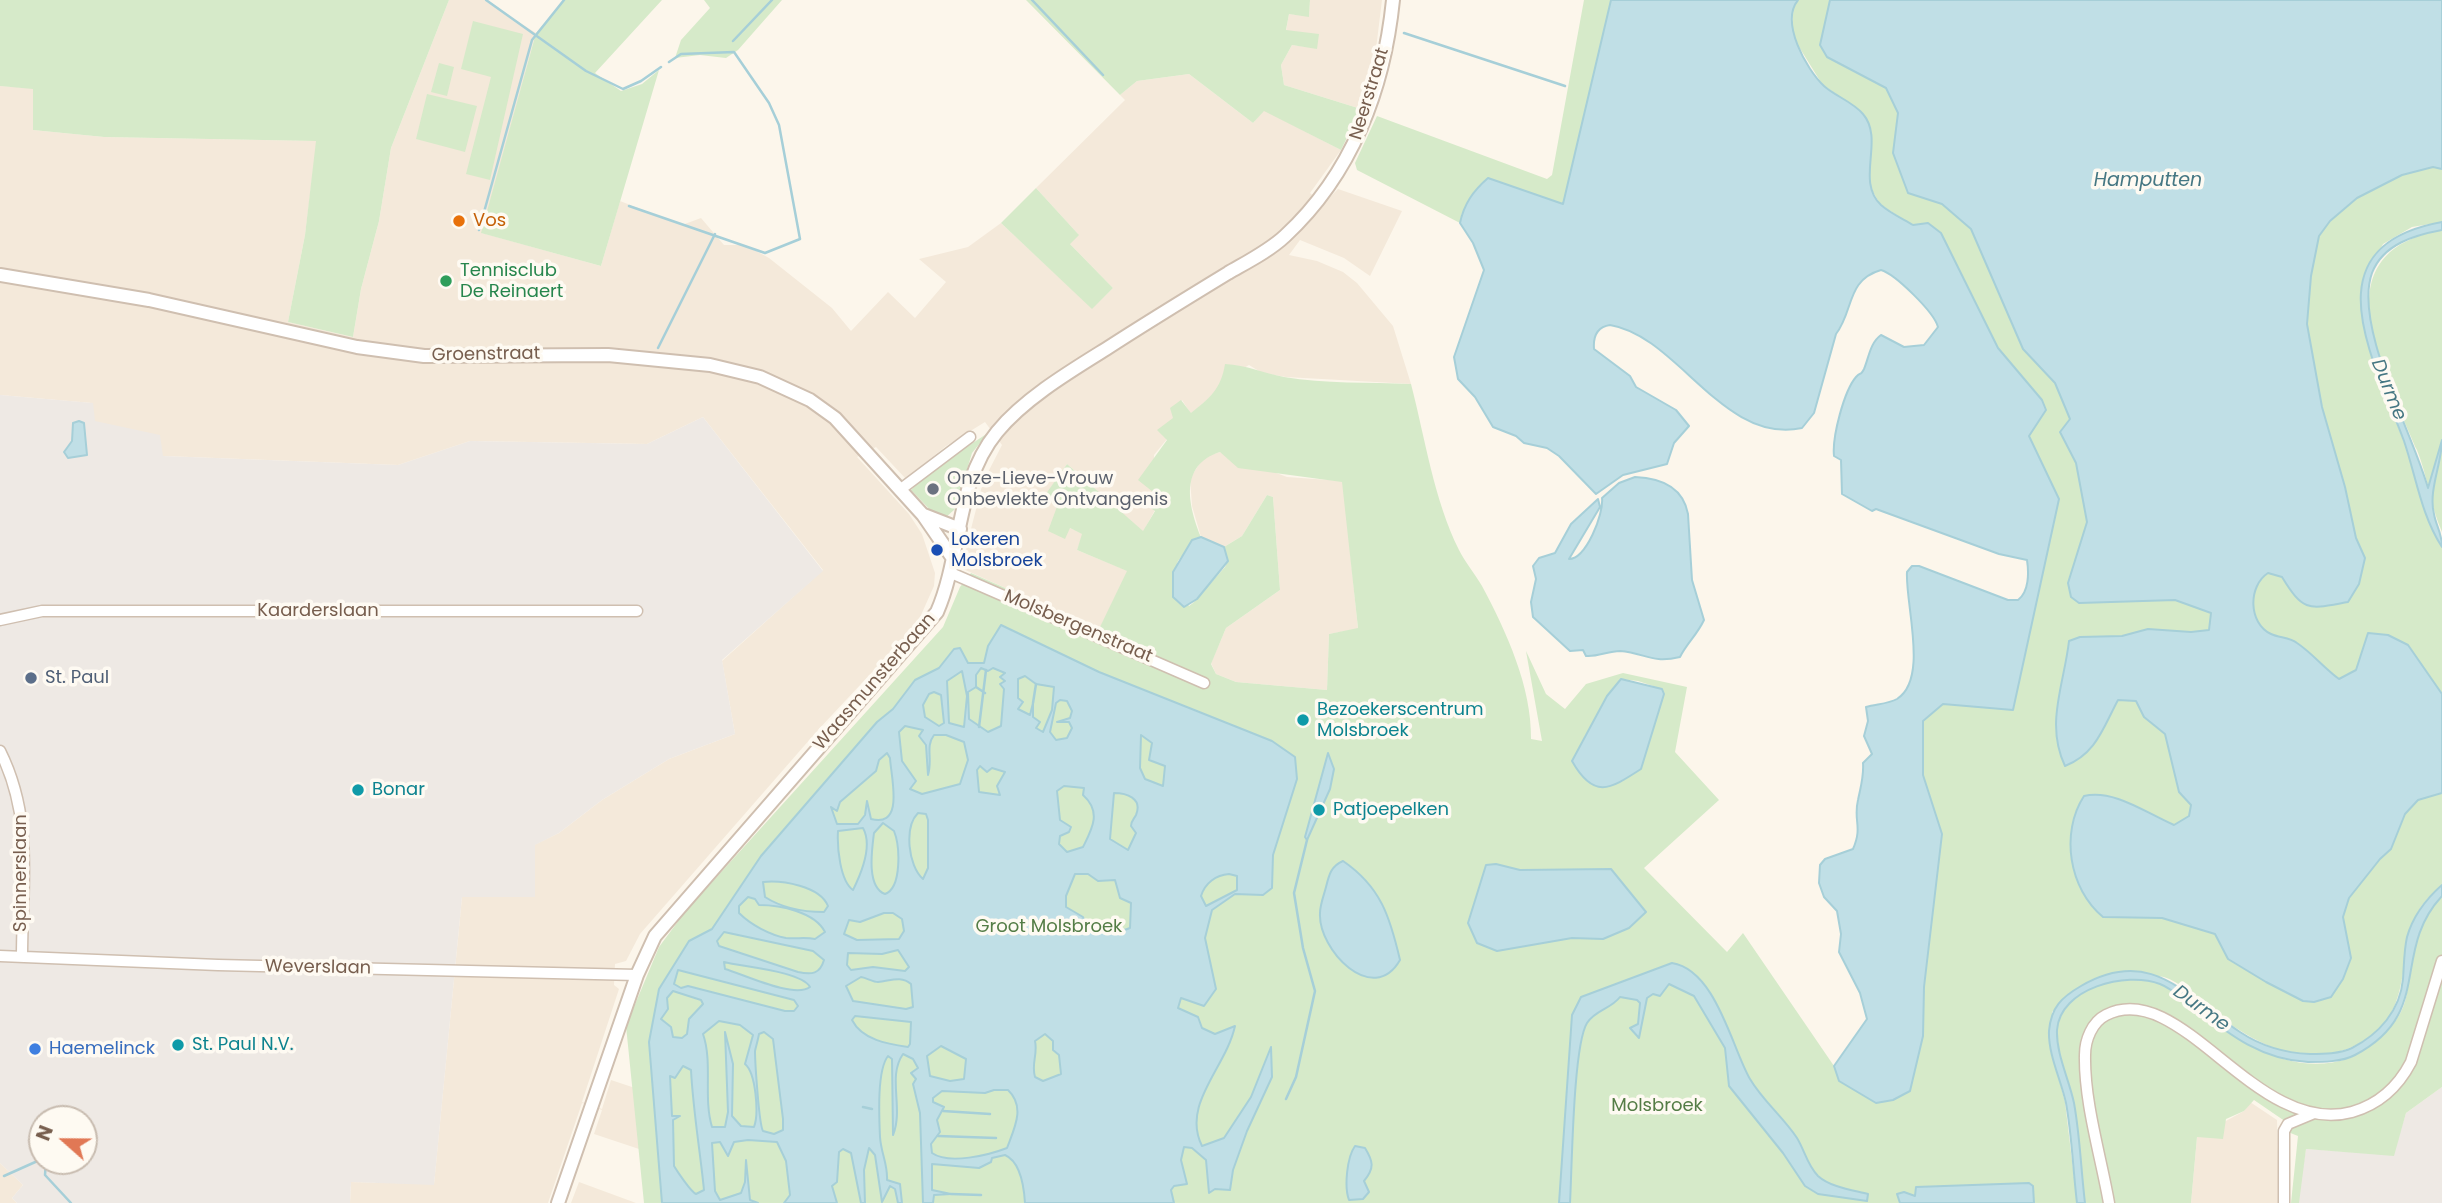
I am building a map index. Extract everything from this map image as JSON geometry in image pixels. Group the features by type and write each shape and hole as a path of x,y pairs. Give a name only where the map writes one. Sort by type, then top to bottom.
{"street":[{"name":"Neerstraat","path":"1274,244 1314,205 1354,146 1378,79 1393,0"},
{"name":"Waasmunsterbaan","path":"558,1203 637,975 655,936 937,612 952,566 970,482 980,458 996,433 1013,416 1084,362 1274,244"},
{"name":"Groenstraat","path":"0,275 149,300 357,347 424,356 608,355 710,365 760,377 810,400 835,418 923,515 952,566"},
{"path":"901,489 970,438"},
{"path":"923,515 960,528"},
{"name":"Molsbergenstraat","path":"952,566 1204,683"},
{"name":"Kaarderslaan","path":"0,620 41,611 637,611"},
{"name":"Spinnerslaan","path":"0,751 22,810 25,849 22,957"},
{"name":"Weverslaan","path":"0,956 218,965 637,975"},
{"path":"2109,1203 2085,1057 2091,1029 2101,1018 2114,1011 2130,1009 2162,1018 2191,1035 2270,1097 2312,1114 2333,1115 2365,1108 2395,1087 2411,1062 2442,961"},
{"path":"2284,1203 2284,1130 2288,1124 2312,1114"}],"shaded area":[{"path":"449,0 484,0 536,33 482,233 601,266 620,201 682,225 701,218 724,245 745,245 769,258 832,308 851,331 888,292 915,318 946,282 919,259 968,247 1001,223 1092,308 1113,288 1069,243 1078,234 1036,188 1125,100 1120,95 1137,81 1189,74 1253,123 1264,110 1341,150 1310,193 1323,204 1338,189 1402,211 1370,276 1344,258 1300,240 1289,255 1317,261 1343,272 1357,283 1393,326 1411,384 1286,377 1262,373 1249,365 1222,381 1215,393 1191,414 1182,400 1167,439 1154,455 1155,510 1143,532 1067,464 1044,498 1058,504 1070,528 1083,534 1077,550 1128,571 1099,630 961,568 983,482 1002,445 985,422 946,446 906,479 876,447 857,457 909,514 922,534 935,573 934,586 917,624 818,730 640,934 626,961 615,964 614,985 619,989 582,1102 602,1109 611,1080 635,1088 642,1150 594,1134 602,1110 582,1103 548,1203 350,1203 351,1182 434,1184 462,897 535,897 534,845 559,833 602,800 669,759 735,734 722,661 823,570 703,417 647,444 470,441 398,465 163,456 94,421 92,403 0,395 0,86 33,88 33,130 104,137 317,141 305,235 288,322 353,337 361,289 379,221 391,148"},
{"path":"1310,0 1382,0 1375,57 1361,109 1284,85 1281,65 1292,45 1317,48 1286,31 1289,14 1309,16"},
{"path":"0,395 93,403 95,421 160,435 163,456 398,465 470,441 647,444 703,417 823,571 722,660 735,734 669,759 602,800 559,833 535,845 535,897 462,897 434,1185 351,1182 350,1203 17,1203 12,1198 23,1185 0,1163"},
{"path":"1220,452 1287,477 1343,481 1358,629 1329,634 1327,690 1236,682 1216,674 1211,663 1226,628 1280,590 1273,497 1267,495 1242,536 1224,547 1201,537 1192,506 1190,478 1204,457"},
{"path":"2442,1087 2442,1203 2297,1203 2306,1149 2393,1155 2406,1113"},
{"path":"2250,1102 2277,1120 2279,1203 2191,1203 2197,1137 2244,1111"},
{"path":"0,1163 23,1185 12,1198 17,1203 0,1203"},
{"path":"579,1182 636,1203 571,1203"}],"green space":[{"path":"0,0 449,0 391,148 379,221 361,289 353,337 288,322 305,235 316,141 104,137 33,130 33,89 0,86"},
{"path":"564,0 662,0 595,73 621,91 642,84 659,70 601,266 481,233 536,33"},
{"path":"704,0 782,0 738,50 726,58 700,55 675,58 681,40 710,8"},
{"path":"1026,0 1310,0 1309,17 1289,14 1286,30 1319,34 1317,49 1292,45 1281,65 1284,85 1361,109 1341,150 1264,111 1253,123 1189,74 1137,81 1120,95"},
{"path":"1584,0 1611,0 1563,205 1488,178 1462,213 1460,223 1357,170 1355,163 1377,116 1547,179 1552,175"},
{"path":"1798,0 2442,0 2442,222 2412,227 2383,244 2361,287 2374,365 2412,463 2426,515 2442,547 2442,885 2422,905 2413,924 2398,995 2382,1026 2368,1038 2346,1049 2325,1055 2305,1055 2264,1044 2245,1034 2170,979 2150,976 2090,981 2052,1012 2054,1061 2065,1102 2077,1203 644,1203 626,1026 659,947 685,912 943,627 960,587 971,573 1099,629 1127,571 1077,550 1082,534 1070,528 1065,539 1048,531 1058,504 1043,498 1067,464 1143,531 1155,511 1145,504 1153,492 1138,480 1167,440 1157,430 1173,418 1170,408 1181,400 1191,413 1209,397 1221,380 1225,364 1300,379 1411,384 1450,531 1491,603 1516,660 1527,699 1531,739 1542,741 1526,651 1546,694 1565,709 1586,684 1623,673 1687,687 1675,752 1719,800 1644,868 1727,952 1743,933 1834,1066 1839,1081 1893,1100 1910,1091 1923,1036 1924,987 1942,834 1923,775 1923,721 1943,704 2013,709 2059,499 2029,436 2046,410 2042,400 1998,348 1941,233 1913,226 1880,204 1869,185 1872,134 1864,114 1822,84 1791,34 1794,5","holes":["1220,452 1238,468 1342,482 1358,628 1329,634 1327,690 1236,682 1216,674 1211,664 1226,628 1280,590 1273,497 1267,495 1242,536 1224,547 1228,561 1225,567 1193,603 1189,606 1172,581 1178,561 1196,538 1201,537 1190,499 1193,476 1198,466","1620,679 1638,681 1662,689 1664,695 1641,769 1584,737"]},
{"path":"473,21 523,34 490,180 466,174 491,77 461,69"},
{"path":"439,63 454,67 447,96 431,92"},
{"path":"427,94 477,106 465,152 416,139"},
{"path":"1036,188 1079,235 1070,244 1113,288 1092,309 1001,223"},
{"path":"2442,230 2442,532 2421,460 2378,353 2370,320 2370,290 2380,263 2403,243"},
{"path":"988,433 972,453 955,509 944,519 936,516 911,490 933,469"},
{"path":"2442,896 2442,1087 2406,1113 2394,1156 2306,1149 2299,1203 2291,1203 2298,1136 2288,1132 2292,1126 2254,1100 2244,1111 2226,1119 2223,1139 2197,1137 2191,1203 2085,1203 2074,1103 2057,1039 2061,1015 2069,1003 2096,986 2130,980 2146,981 2172,990 2236,1037 2272,1055 2310,1064 2350,1058 2387,1031 2403,1008 2419,928"}],"water":[{"path":"1611,0 1798,0 1793,9 1792,20 1803,57 1824,86 1859,110 1869,124 1872,148 1870,184 1874,195 1888,211 1913,225 1928,223 1941,233 1998,348 2042,400 2046,410 2029,436 2059,499 2013,710 1943,704 1923,721 1923,775 1942,834 1924,987 1923,1036 1910,1091 1893,1100 1876,1103 1839,1081 1834,1066 1867,1019 1860,993 1839,952 1841,934 1837,911 1824,897 1819,883 1820,865 1825,859 1853,849 1856,841 1863,763 1872,754 1864,736 1868,721 1866,707 1897,699 1907,689 1912,675 1914,658 1907,572 1912,566 1919,566 2008,600 2018,600 2026,587 2027,560 1999,554 1876,509 1872,511 1842,494 1841,460 1834,456 1837,426 1847,393 1856,377 1863,371 1874,342 1881,335 1904,347 1924,345 1938,327 1913,294 1881,270 1862,281 1852,297 1836,334 1814,413 1802,428 1774,429 1748,421 1724,406 1658,348 1635,333 1610,325 1597,333 1594,349 1630,376 1636,387 1676,410 1689,426 1674,443 1667,464 1623,475 1596,494 1559,456 1547,448 1524,443 1516,436 1493,427 1475,397 1458,379 1454,357 1484,270 1473,243 1460,223 1470,198 1488,178 1563,204"},
{"name":"Hamputten","path":"1830,0 2442,0 2442,169 2433,167 2402,175 2357,198 2330,221 2319,236 2311,276 2307,324 2322,407 2345,487 2356,538 2365,558 2359,584 2348,602 2316,607 2302,603 2282,577 2268,573 2261,579 2254,595 2255,613 2263,629 2294,641 2339,679 2356,670 2368,633 2388,635 2408,645 2442,694 2442,793 2418,800 2405,814 2391,849 2349,898 2343,917 2351,958 2343,979 2331,997 2314,1002 2303,1001 2266,982 2228,959 2215,934 2162,918 2103,917 2082,891 2072,860 2070,843 2072,827 2084,796 2118,799 2174,825 2189,816 2191,805 2179,792 2165,734 2144,717 2136,701 2118,700 2091,747 2076,761 2065,766 2056,735 2056,720 2069,641 2080,637 2122,636 2148,629 2191,632 2209,630 2211,613 2175,600 2079,603 2071,597 2068,583 2087,522 2076,463 2060,432 2070,419 2055,383 2023,349 1971,229 1942,204 1908,193 1893,153 1898,113 1886,88 1827,57 1820,45"},
{"name":"Durme","path":"2442,222 2442,230 2401,242 2384,255 2372,273 2368,295 2377,350 2428,488 2442,440 2433,505 2442,547 2424,509 2404,441 2378,375 2367,341 2361,309 2363,280 2375,255 2401,235"},
{"path":"73,423 84,423 87,455 68,458 64,452 72,441"},
{"path":"1635,477 1653,479 1669,486 1676,491 1685,505 1688,514 1692,580 1704,620 1680,657 1655,659 1620,651 1586,656 1583,650 1570,651 1533,617 1531,602 1536,579 1533,566 1539,558 1555,553 1571,524 1598,499 1600,507 1569,559 1582,552 1597,524 1602,498 1619,483"},
{"path":"1201,537 1224,547 1228,561 1197,599 1184,607 1173,597 1173,572 1192,540"},
{"path":"1001,625 1099,672 1272,741 1295,757 1297,779 1273,855 1272,888 1263,895 1235,894 1212,910 1205,938 1216,989 1204,1006 1181,998 1178,1008 1198,1017 1202,1028 1215,1034 1235,1026 1223,1057 1207,1086 1197,1115 1197,1131 1202,1146 1224,1138 1251,1097 1271,1047 1272,1077 1247,1131 1233,1170 1230,1190 1215,1189 1209,1193 1206,1160 1192,1148 1184,1147 1181,1160 1187,1184 1174,1186 1171,1190 1174,1203 1025,1203 1018,1169 1005,1155 992,1158 991,1162 979,1168 932,1164 932,1190 951,1194 934,1195 933,1203 923,1203 920,1113 913,1084 916,1079 911,1073 918,1068 913,1059 903,1054 896,1073 897,1114 893,1135 892,1059 888,1056 882,1071 879,1105 880,1137 887,1180 900,1184 902,1203 898,1203 895,1189 890,1186 882,1202 875,1155 869,1148 864,1170 865,1203 861,1203 851,1153 843,1149 839,1152 837,1182 832,1186 837,1203 784,1203 790,1195 786,1161 777,1142 748,1140 734,1142 728,1156 720,1142 712,1143 715,1191 720,1200 741,1193 745,1182 746,1160 750,1200 758,1203 662,1203 649,1042 659,989 689,941 712,929 761,856 877,722 893,709 915,680 939,668 954,649 960,648 968,663 984,663 988,646","holes":["981,668 988,671 993,668 1005,673 1000,677 1005,681 1000,684 1004,689 1001,726 988,732 969,719 968,692 976,687 976,675","962,671 967,696 964,727 949,723 947,681","1025,676 1036,684 1054,687 1052,710 1043,732 1036,728 1040,722 1033,717 1033,703 1030,715 1018,709 1023,702 1018,698 1018,679","934,692 941,695 944,723 939,726 925,717 923,705 929,694","1060,700 1067,701 1072,711 1070,718 1057,722 1069,722 1072,728 1067,738 1056,740 1050,732 1056,703","905,726 923,730 919,736 926,745 928,775 930,744 934,735 946,735 964,742 968,760 960,784 922,794 910,789 916,781 902,761 899,732","1141,735 1152,743 1149,760 1165,766 1163,786 1145,779 1140,768","887,753 890,758 894,799 888,816 882,820 871,819 867,801 865,815 858,824 837,824 831,807 837,811 840,802 876,771 879,760","980,766 987,772 992,768 1005,772 997,786 1000,795 979,792 977,770","1064,786 1084,788 1083,795 1092,808 1094,821 1083,847 1067,852 1059,844 1060,836 1069,832 1071,827 1060,820 1057,791","1114,793 1128,795 1137,804 1138,809 1131,826 1136,833 1128,850 1110,839","918,813 926,814 928,868 923,879 914,865 909,837 914,819","883,823 894,831 898,846 897,875 891,890 885,894 875,884 872,857 874,833","863,828 866,851 853,890 842,872 838,831","1075,874 1088,874 1098,881 1115,880 1120,898 1131,903 1130,928 1124,930 1113,932 1098,929 1086,925 1083,917 1066,907 1066,896","1229,874 1237,876 1237,890 1206,906 1201,896 1212,880","763,882 790,883 809,889 824,899 828,906 824,912 786,907 765,897","748,897 755,899 759,905 777,906 805,915 813,919 825,932 815,939 786,938 749,922 739,913 739,906","884,913 893,913 902,919 904,931 899,939 857,940 844,934 849,920 860,922","724,932 813,951 824,960 818,971 798,972 719,946 717,941","898,950 909,967 905,971 873,967 851,970 847,965 848,953 882,954","724,962 784,973 810,987 792,990 725,969","678,970 794,1000 798,1006 794,1011 688,986 681,988 674,984","861,977 878,982 895,979 907,981 911,984 913,1007 906,1009 853,1001 846,986","673,991 701,1000 703,1004 689,1019 687,1034 682,1038 673,1037 671,1027 661,1019 668,1009 667,998","855,1016 911,1022 908,1047 869,1037 856,1027 852,1020","719,1021 740,1025 753,1035 745,1064 752,1076 756,1094 754,1127 741,1126 732,1116 733,1064 725,1032 728,1112 725,1127 712,1127 708,1104 708,1068 703,1034","764,1032 773,1039 783,1119 783,1130 774,1134 763,1131 755,1051 759,1034","1045,1034 1053,1041 1053,1050 1059,1055 1061,1074 1043,1081 1035,1077 1035,1041","941,1046 966,1059 964,1079 950,1081 930,1076 927,1056","683,1066 691,1070 704,1190 696,1194 674,1166 673,1120 680,1116 672,1116 670,1076 675,1078","1008,1090 1016,1104 1017,1118 1007,1148 958,1159 939,1157 932,1153 931,1144 940,1132 937,1120 944,1107 933,1102 933,1098 942,1091 985,1093"]},
{"path":"1621,679 1662,689 1664,694 1641,769 1611,786 1595,786 1588,782 1572,761 1607,696"},
{"path":"1328,753 1334,769 1330,789 1307,840 1305,837"},
{"path":"1343,861 1367,881 1375,892 1392,930 1400,960 1389,973 1376,978 1362,976 1337,957 1322,928 1320,910 1328,879 1333,868"},
{"path":"1496,864 1520,870 1611,869 1646,912 1629,928 1603,939 1572,938 1497,951 1477,943 1468,923 1486,865"},
{"name":"Durme","path":"2442,885 2442,896 2427,917 2418,939 2404,1001 2395,1020 2380,1038 2350,1057 2308,1062 2276,1057 2221,1028 2169,989 2146,981 2130,980 2097,986 2070,1003 2061,1015 2057,1039 2078,1128 2085,1203 2077,1203 2066,1103 2049,1040 2052,1015 2068,994 2106,975 2128,971 2148,973 2185,991 2240,1032 2265,1045 2310,1054 2347,1050 2371,1036 2393,1011 2401,991 2405,947 2410,929 2421,908"},
{"path":"1672,963 1687,969 1711,995 1750,1079 1797,1138 1814,1172 1829,1183 1868,1194 1867,1201 1818,1194 1805,1186 1783,1153 1729,1086 1725,1048 1694,996 1669,984 1660,996 1653,994 1647,998 1639,1038 1630,1028 1638,1024 1640,1003 1637,1000 1620,997 1587,1023 1582,1036 1576,1081 1570,1203 1559,1203 1572,1015 1581,997"},
{"path":"1355,1146 1365,1148 1371,1161 1370,1172 1364,1181 1369,1192 1363,1199 1349,1200 1347,1172"},
{"path":"2029,1183 2033,1186 2034,1203 1900,1203 1897,1194 1904,1192 1915,1196 1916,1187"}],"waterway":[{"path":"486,0 586,71 623,89 661,67"},
{"path":"479,230 532,40 564,0"},
{"path":"733,41 772,0"},
{"path":"1032,0 1103,75"},
{"path":"1404,33 1565,86"},
{"path":"629,206 765,253 800,239 779,125 769,103 734,52 681,54 669,62"},
{"path":"658,348 715,234"},
{"path":"979,727 986,670"},
{"path":"1033,703 1036,684"},
{"path":"976,687 985,693"},
{"path":"1286,1099 1296,1077 1315,991 1303,948 1294,893 1307,840"},
{"path":"863,1107 872,1109"},
{"path":"943,1111 990,1114"},
{"path":"938,1136 996,1138"},
{"path":"4,1176 28,1165"},
{"path":"45,1175 71,1203"},
{"path":"951,1194 981,1195"}],"place":[{"name":"Vos","path":"459,221"},
{"name":"Tennisclub De Reinaert","path":"446,281"},
{"name":"Onze-Lieve-Vrouw Onbevlekte Ontvangenis","path":"933,489"},
{"name":"Lokeren Molsbroek","path":"937,550"},
{"name":"St. Paul","path":"31,678"},
{"name":"Bezoekerscentrum Molsbroek","path":"1303,720"},
{"name":"Bonar","path":"358,790"},
{"name":"Patjoepelken","path":"1319,810"},
{"name":"St. Paul N.V.","path":"178,1045"},
{"name":"Haemelinck","path":"35,1049"}],"park label":[{"name":"Groot Molsbroek","path":"1049,927"},
{"name":"Molsbroek","path":"1657,1106"}]}
